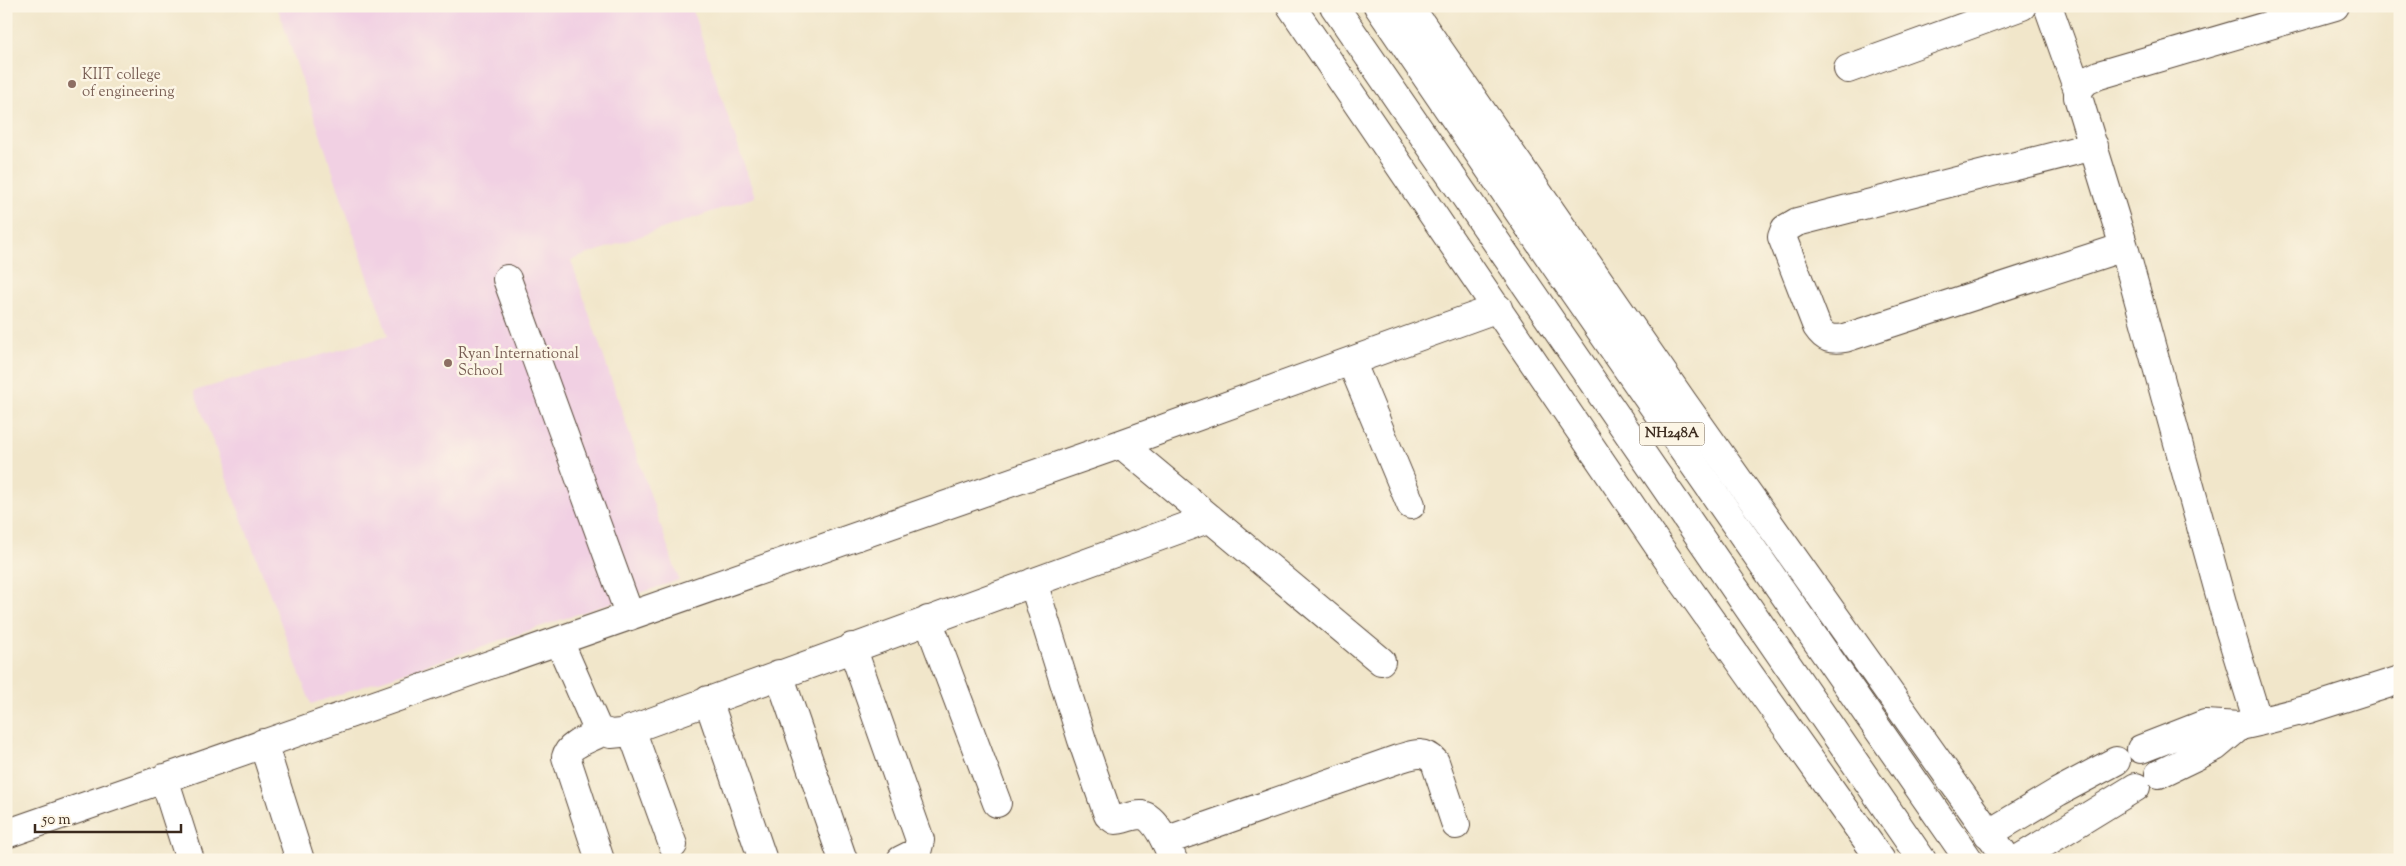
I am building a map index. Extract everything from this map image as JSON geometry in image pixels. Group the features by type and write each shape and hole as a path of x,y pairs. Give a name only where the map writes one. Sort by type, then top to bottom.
{"main road":[{"path":"1291,6 1668,560 1881,860"},
{"name":"NH248A","path":"1334,6 1922,860"},
{"name":"NH248A","path":"1378,6 1555,265 1969,860"},
{"path":"1409,6 1683,402 2008,860"},
{"path":"1848,70 2022,6"},
{"path":"2048,6 2078,90 2078,97 2124,246 2229,628 2249,724"},
{"path":"2078,90 2086,81 2099,75 2335,6"},
{"path":"2094,146 1796,222 1786,229 1782,237 1817,326 1822,335 1834,339 1846,338 2124,246"},
{"path":"507,279 630,616"},
{"path":"6,834 559,641 813,550 1121,444 1498,308"},
{"path":"1351,361 1411,505"},
{"path":"1121,444 1381,662"},
{"path":"559,641 596,726 602,732 611,734 631,729 1210,518"},
{"path":"1033,582 1082,740 1108,815 1115,820 1140,815 1146,817 1158,828 1169,850 1398,759 1423,753 1430,756 1435,762 1456,825"},
{"path":"928,620 997,803"},
{"path":"852,647 920,840 917,852 901,860"},
{"path":"779,674 843,860"},
{"path":"2142,749 2205,724 2249,724 2310,710 2400,680"},
{"path":"708,700 763,860"},
{"path":"2159,774 2215,747 2249,724"},
{"path":"631,729 673,845"},
{"path":"600,860 566,757 567,752 572,748 602,732"},
{"path":"263,743 300,860"},
{"path":"1988,834 2058,792 2116,762"},
{"path":"164,778 190,860"},
{"path":"2017,860 2136,787"}],"shaded area":[{"name":"Ryan International School","path":"277,6 691,6 755,197 571,260 679,580 311,704 194,391 388,336"}],"place":[{"name":"KIIT college of engineering","path":"72,84"},
{"name":"Ryan International School","path":"448,363"}]}
